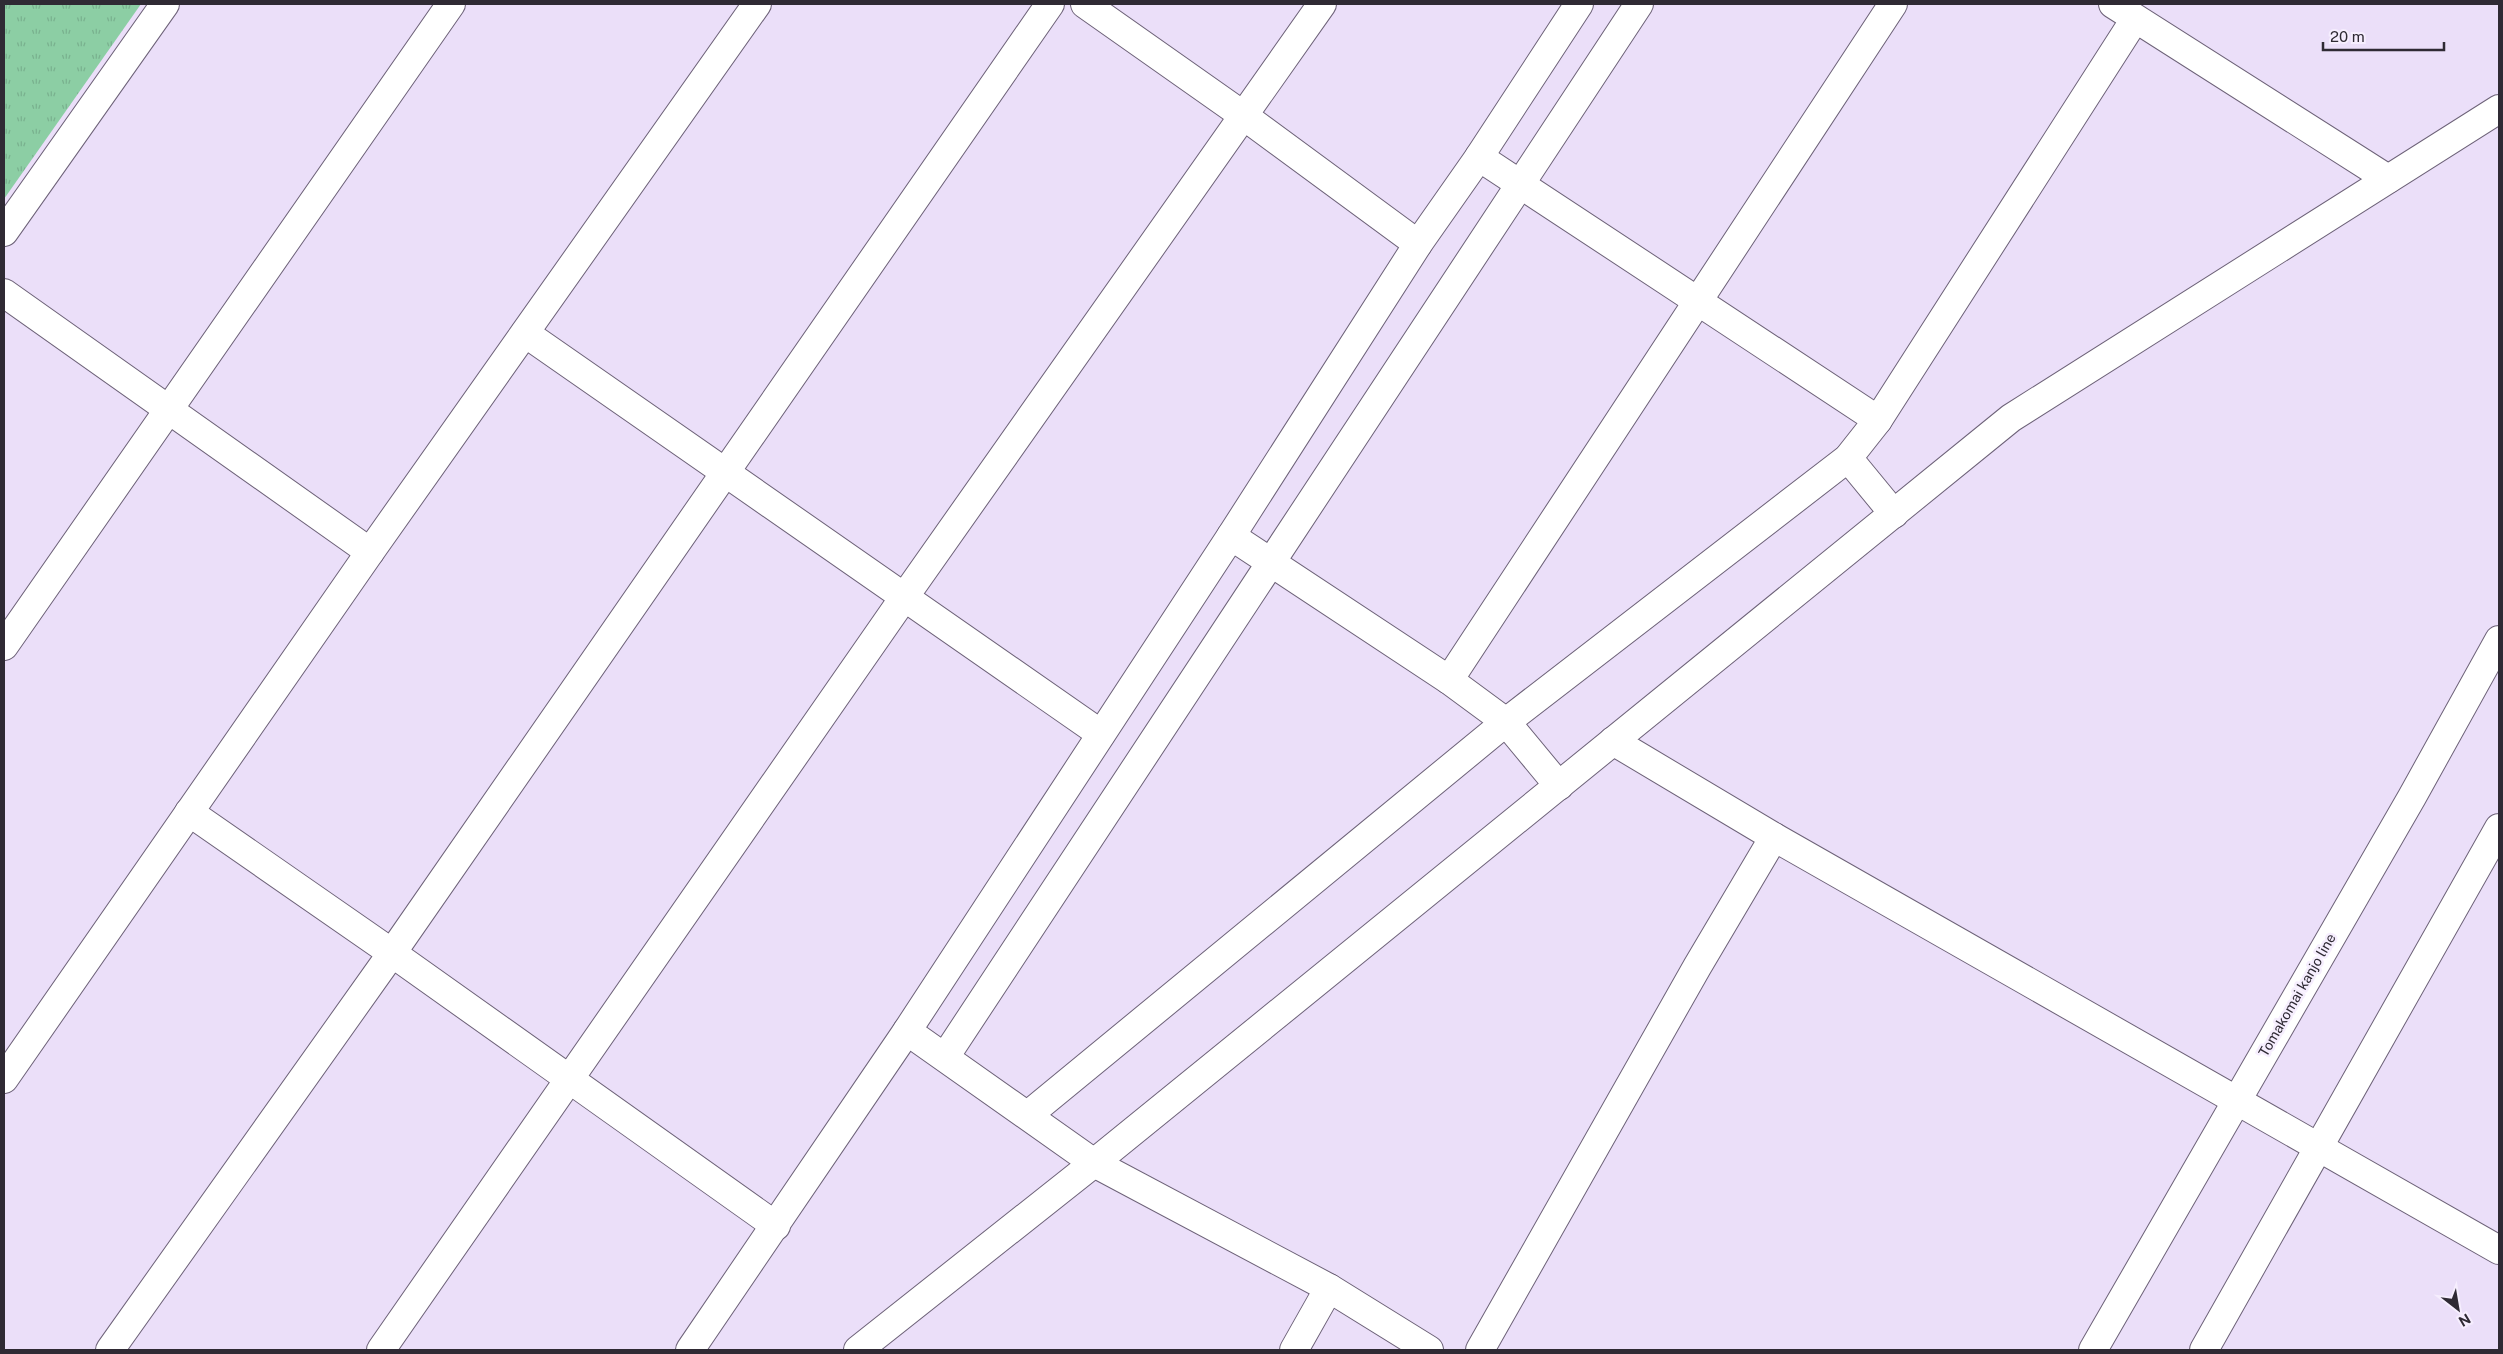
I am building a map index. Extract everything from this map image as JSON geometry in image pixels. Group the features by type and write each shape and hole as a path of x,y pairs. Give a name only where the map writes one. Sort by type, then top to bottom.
{"street":[{"path":"4,232 165,4"},
{"path":"4,646 451,4"},
{"path":"8,1064 189,812 757,4"},
{"path":"110,1350 392,953 1050,4"},
{"path":"1085,4 1244,116 1418,244"},
{"path":"381,1350 905,596 1322,4"},
{"path":"690,1350 907,1031 1231,536 1418,244 1479,157 1579,4"},
{"path":"945,1058 1639,4"},
{"path":"1449,680 1893,4"},
{"path":"1028,1115 1506,722 1848,458 1878,420 2124,11 2388,179"},
{"path":"858,1350 1094,1163 2010,418 2499,109"},
{"path":"1479,157 1878,420"},
{"path":"4,293 370,552"},
{"path":"525,334 905,596 1101,734"},
{"path":"1848,458 1894,514"},
{"path":"1231,536 1449,680 1506,722 1559,786"},
{"name":"Tomakomai kanjo line","path":"2092,1350 2412,797 2499,640"},
{"path":"1613,741 1774,837 2499,1250"},
{"path":"189,812 392,953 776,1226"},
{"path":"2204,1350 2499,828"},
{"path":"1480,1350 1692,976 1774,837"},
{"path":"907,1031 1094,1163 1329,1288 1429,1350"},
{"path":"1294,1350 1329,1288"}],"green space":[{"path":"4,4 141,4 4,199"}]}
